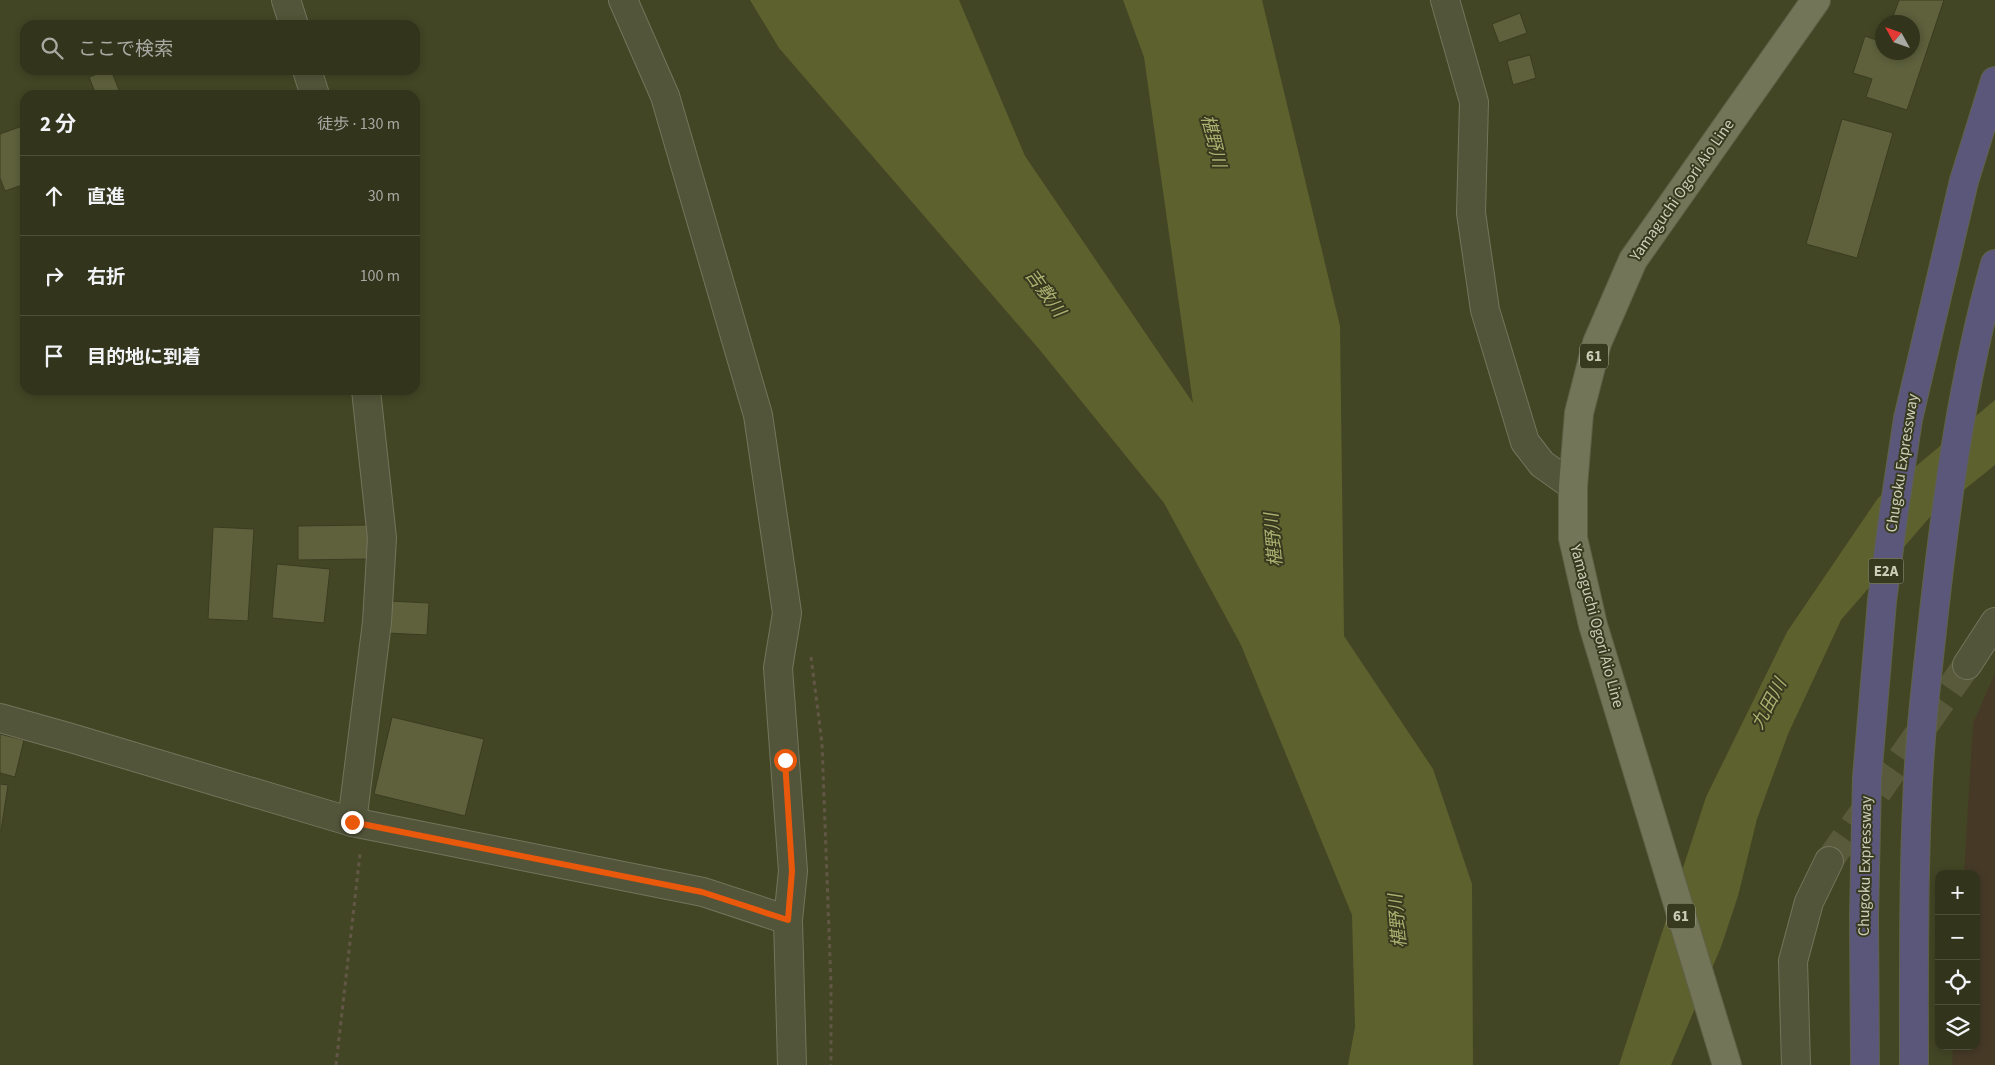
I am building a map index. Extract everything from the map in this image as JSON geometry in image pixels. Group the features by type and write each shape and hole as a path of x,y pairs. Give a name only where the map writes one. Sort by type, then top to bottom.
{"highway":[{"name":"Chugoku Expressway","path":"1864,1065 1864,916 1867,778 1882,601 1891,529 1908,419 1920,367 1964,181 1995,81"},
{"path":"1914,1065 1914,917 1917,804 1924,700 1952,461 1985,300 1995,264"}],"main road":[{"name":"Yamaguchi Ogori Aio Line","path":"1727,1065 1593,625 1573,538 1573,486 1579,413 1597,343 1633,260 1816,0"}],"street":[{"path":"286,0 292,20"},
{"path":"623,0 665,96 758,415 787,613 778,668 792,871 788,920 792,1065"},
{"path":"1445,0 1474,102 1471,213 1485,310 1525,442 1542,464 1573,486"},
{"path":"308,75 313,90"},
{"path":"357,823 377,622 382,538 367,395"},
{"path":"1967,665 1995,622"},
{"path":"0,718 357,823 702,892 788,920"},
{"path":"1796,1065 1793,961 1809,902 1829,861"}],"path":[{"path":"336,1065 357,823"}],"shaded area":[{"path":"1995,673 1995,1065 1952,1065 1953,1050 1980,1050 1980,870 1964,870 1973,723"}],"water":[{"path":"750,0 959,0 1025,156 1193,403 1144,57 1123,0 1262,0 1340,326 1344,636 1433,769 1472,884 1473,1065 1348,1065 1355,1027 1352,915 1241,645 1164,503 1039,349 779,48"},
{"name":"九田川","path":"1995,400 1995,465 1929,518 1841,620 1788,734 1757,819 1738,896 1721,947 1671,1065 1619,1065 1706,797 1787,632 1878,498"}],"building":[{"path":"1899,0 1944,0 1907,110 1866,97 1872,79 1853,73 1865,36 1875,40 1875,60 1920,60 1920,15 1894,15"},
{"path":"1520,13 1527,33 1499,43 1492,24"},
{"path":"1530,55 1536,78 1513,85 1507,61"},
{"path":"94,75 113,75 119,90 94,90 89,77"},
{"path":"1842,119 1893,133 1857,258 1806,244"},
{"path":"20,127 20,186 5,191 0,178 0,134"},
{"path":"368,525 369,559 298,560 298,526"},
{"path":"213,527 254,529 248,621 208,619"},
{"path":"277,564 330,569 324,623 272,618"},
{"path":"389,601 429,603 427,635 387,633"},
{"path":"392,717 484,739 465,816 374,794"},
{"path":"0,734 24,740 15,777 0,773"},
{"path":"0,784 8,785 1,831 0,831"}],"tunnel":[{"path":"1829,861 1967,665"}],"route":[{"path":"352,822 702,892 788,920 792,871 785,760"}],"water label":[{"name":"椹野川","path":"1213,141"},
{"name":"吉敷川","path":"1045,293"},
{"name":"椹野川","path":"1274,540"},
{"name":"椹野川","path":"1398,921"}]}
